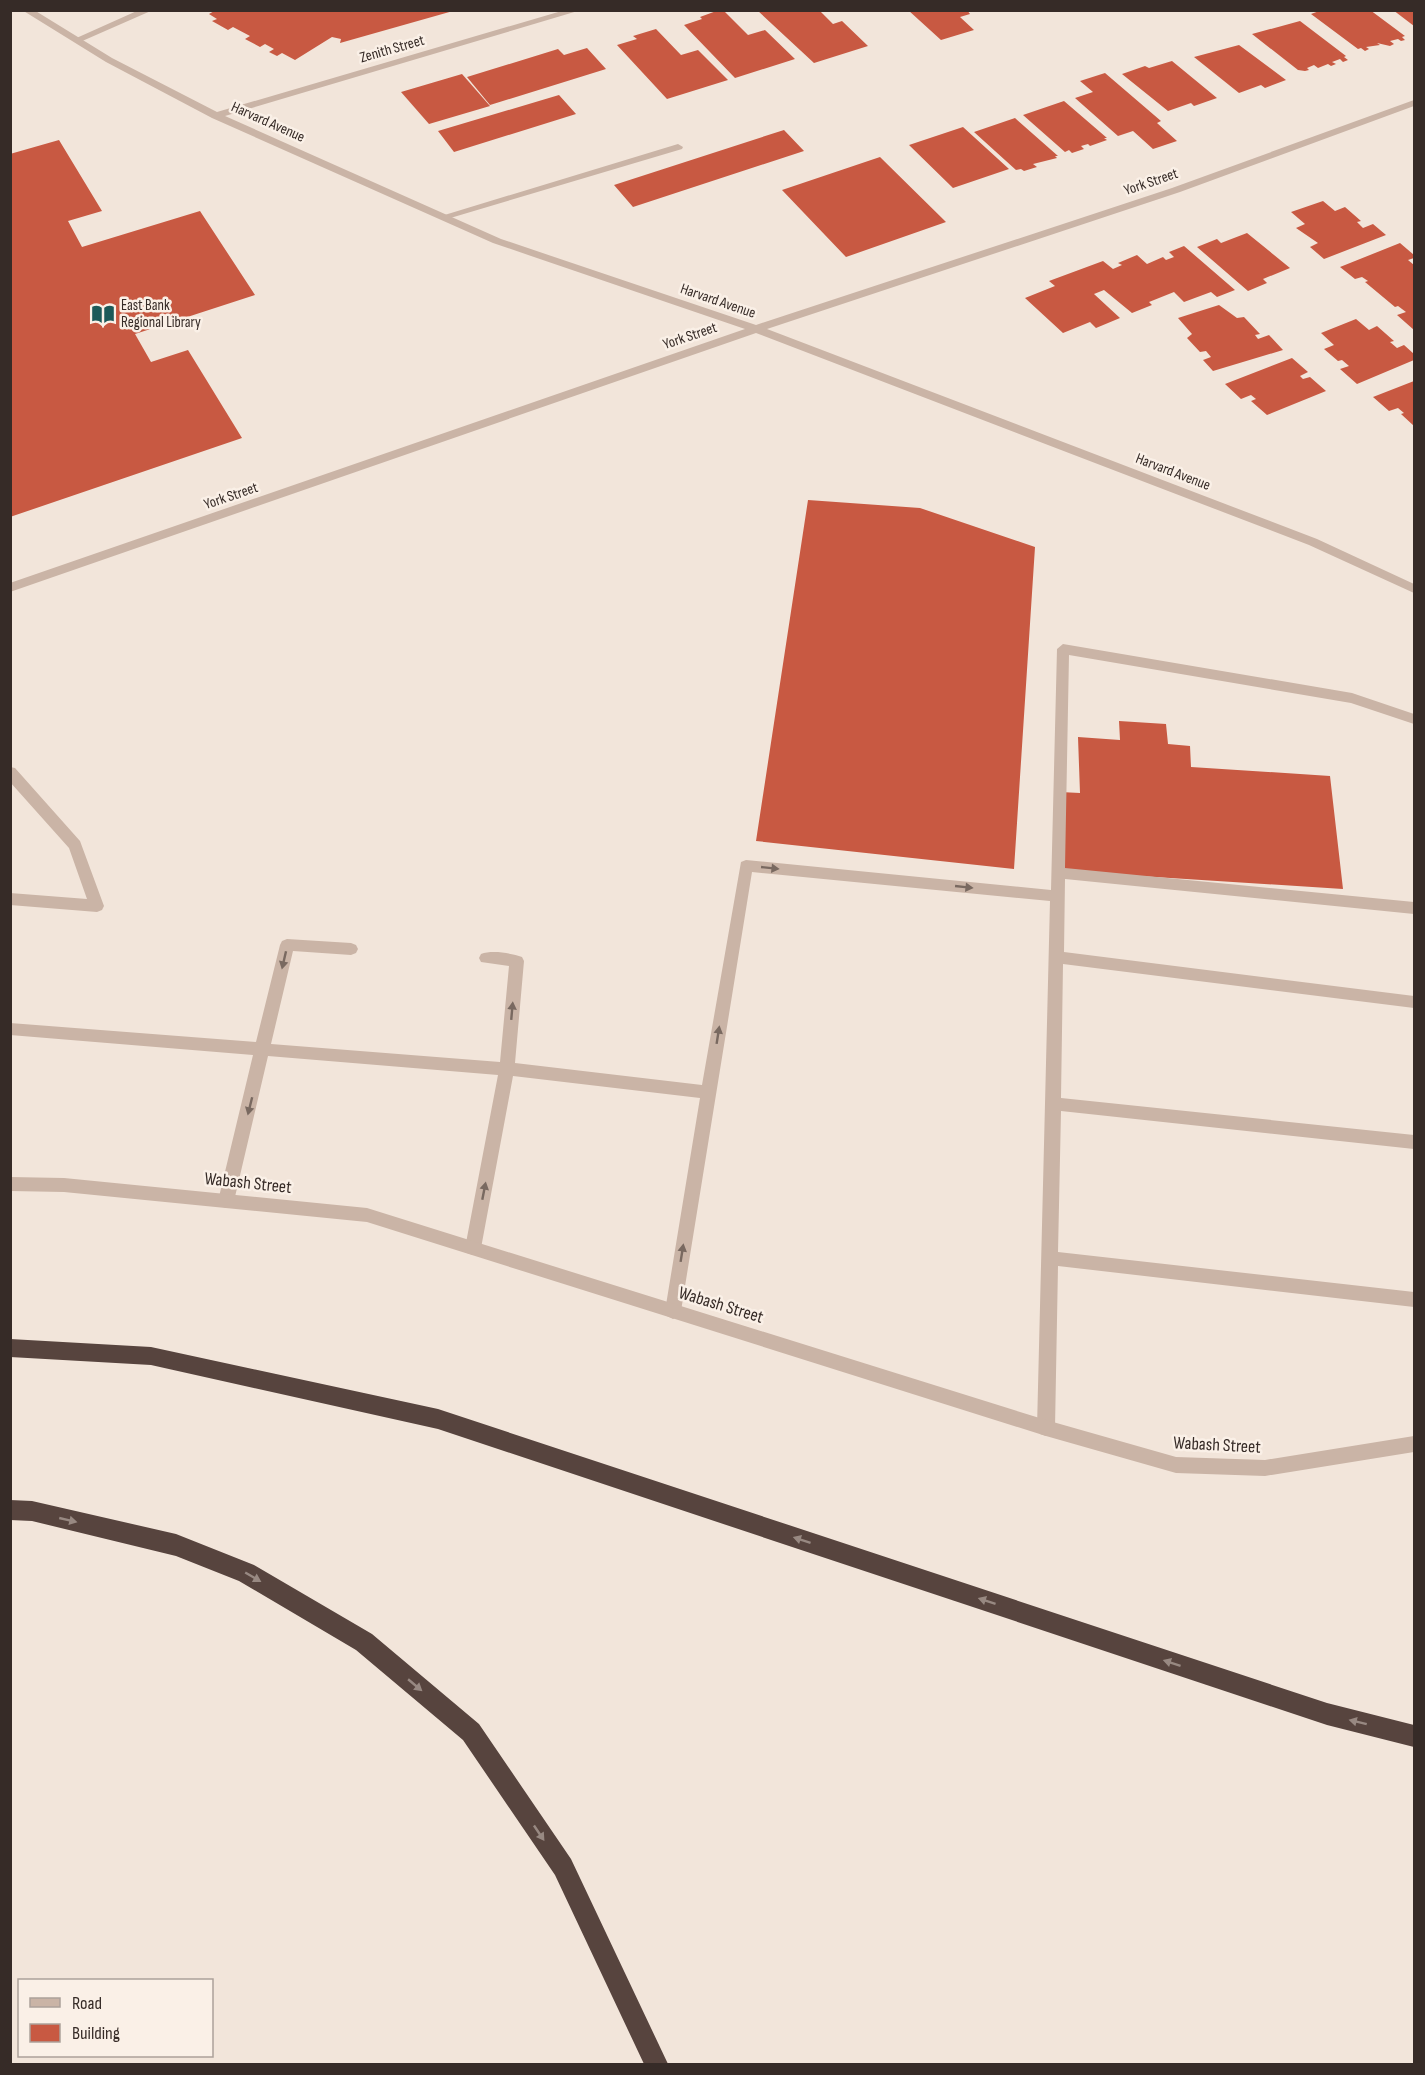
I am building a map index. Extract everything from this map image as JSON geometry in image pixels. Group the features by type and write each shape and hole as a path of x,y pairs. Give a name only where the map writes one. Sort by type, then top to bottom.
{"highway":[{"path":"10,1348 151,1356 438,1419 1326,1714 1414,1736"},
{"path":"10,1510 32,1511 176,1545 246,1573 364,1642 471,1732 563,1867 656,2064"}],"street":[{"name":"Harvard Avenue","path":"26,10 216,116 497,241 756,329 1313,542 1414,589"},
{"path":"77,40 149,10"},
{"name":"Zenith Street","path":"216,116 575,11"},
{"name":"York Street","path":"10,588 756,329 1164,194 1414,104"},
{"path":"443,217 678,147"},
{"path":"1046,1428 1063,649 1352,698 1414,719"},
{"path":"10,772 75,845 97,906 10,899"},
{"path":"673,1311 746,866 1056,896"},
{"path":"1058,873 1414,908"},
{"path":"226,1201 264,1050 287,945 351,949"},
{"path":"1055,957 1414,1002"},
{"path":"473,1248 507,1069 517,961 486,958"},
{"path":"10,1029 507,1069 708,1092"},
{"path":"1053,1104 1414,1142"},
{"name":"Wabash Street","path":"10,1184 64,1185 368,1215 1046,1428 1176,1465 1264,1468 1414,1444"},
{"path":"1049,1258 1414,1299"}],"building":[{"path":"216,10 453,11 340,43 341,39 332,37 295,60 282,53 277,56 269,52 274,49 265,44 260,47 245,39 250,36 233,27 228,30 212,21 217,19 209,14"},
{"path":"723,10 748,35 765,30 795,59 735,78 684,25"},
{"path":"757,10 819,10 833,24 842,21 868,46 814,63"},
{"path":"908,10 967,10 970,14 960,17 974,30 941,40"},
{"path":"1322,10 1370,10 1405,36 1402,37 1405,40 1390,41 1394,44 1390,46 1377,43 1380,45 1366,47 1369,49 1365,51 1358,49 1311,14"},
{"path":"1393,10 1414,10 1414,26"},
{"path":"1300,21 1346,56 1344,57 1348,60 1343,62 1340,59 1332,62 1336,64 1331,66 1328,64 1318,68 1314,65 1307,68 1309,70 1298,70 1252,34"},
{"path":"656,29 681,55 698,50 728,80 667,99 617,45 637,39 633,36"},
{"path":"1239,45 1286,80 1265,88 1261,85 1239,93 1194,57"},
{"path":"587,48 606,69 490,105 467,77 558,49 564,55"},
{"path":"1172,61 1217,98 1194,106 1191,103 1168,111 1122,74 1145,66 1149,68"},
{"path":"1105,73 1161,121 1157,123 1177,141 1153,149 1133,131 1118,136 1075,98 1093,92 1080,81"},
{"path":"462,74 490,106 429,124 401,92"},
{"path":"559,95 576,114 454,152 438,131"},
{"path":"1064,101 1107,140 1090,146 1088,144 1081,146 1084,149 1072,153 1069,150 1065,152 1023,115"},
{"path":"1015,118 1058,156 1055,156 1057,158 1033,164 1037,167 1024,171 1016,170 974,132"},
{"path":"963,127 1009,169 953,188 909,145"},
{"path":"784,130 804,151 633,207 614,185"},
{"name":"East Bank Regional Library","path":"59,140 102,211 68,221 82,247 200,211 255,295 135,334 151,362 188,350 242,438 10,517 10,154"},
{"path":"880,157 946,222 846,257 782,190"},
{"path":"1323,201 1335,211 1345,207 1361,221 1357,222 1363,228 1373,224 1386,235 1324,259 1310,247 1318,243 1296,228 1305,224 1291,212"},
{"path":"1247,233 1290,268 1263,279 1267,283 1248,291 1197,247 1217,239 1221,243"},
{"path":"1400,243 1414,255 1414,258 1408,260 1414,265 1414,330 1397,315 1406,312 1398,306 1395,307 1365,282 1368,281 1362,277 1355,279 1340,267"},
{"path":"1184,246 1235,290 1217,297 1211,292 1184,302 1174,292 1149,302 1152,305 1132,313 1104,290 1094,294 1120,318 1096,328 1090,322 1063,333 1025,298 1055,286 1049,281 1103,261 1113,269 1122,265 1118,263 1137,255 1147,264 1163,257 1166,260 1174,257 1169,252"},
{"path":"1219,305 1237,318 1244,317 1260,334 1255,335 1258,339 1269,335 1283,350 1213,371 1203,360 1211,357 1206,351 1200,352 1187,338 1192,334 1178,318"},
{"path":"1356,319 1369,330 1377,326 1394,341 1390,342 1397,348 1404,345 1414,354 1414,360 1357,384 1340,369 1349,366 1342,360 1338,361 1324,349 1334,345 1321,333"},
{"path":"1292,358 1308,372 1300,376 1303,379 1310,377 1326,391 1267,415 1251,401 1256,399 1251,395 1241,399 1225,384"},
{"path":"1414,381 1414,426 1398,408 1389,411 1373,397"},
{"path":"808,500 920,508 1035,547 1014,869 756,841"},
{"path":"1119,721 1166,724 1168,744 1190,746 1191,767 1330,776 1343,889 1061,871 1060,792 1080,793 1078,737 1120,740"}],"place":[{"name":"East Bank Regional Library","path":"103,314"}]}
